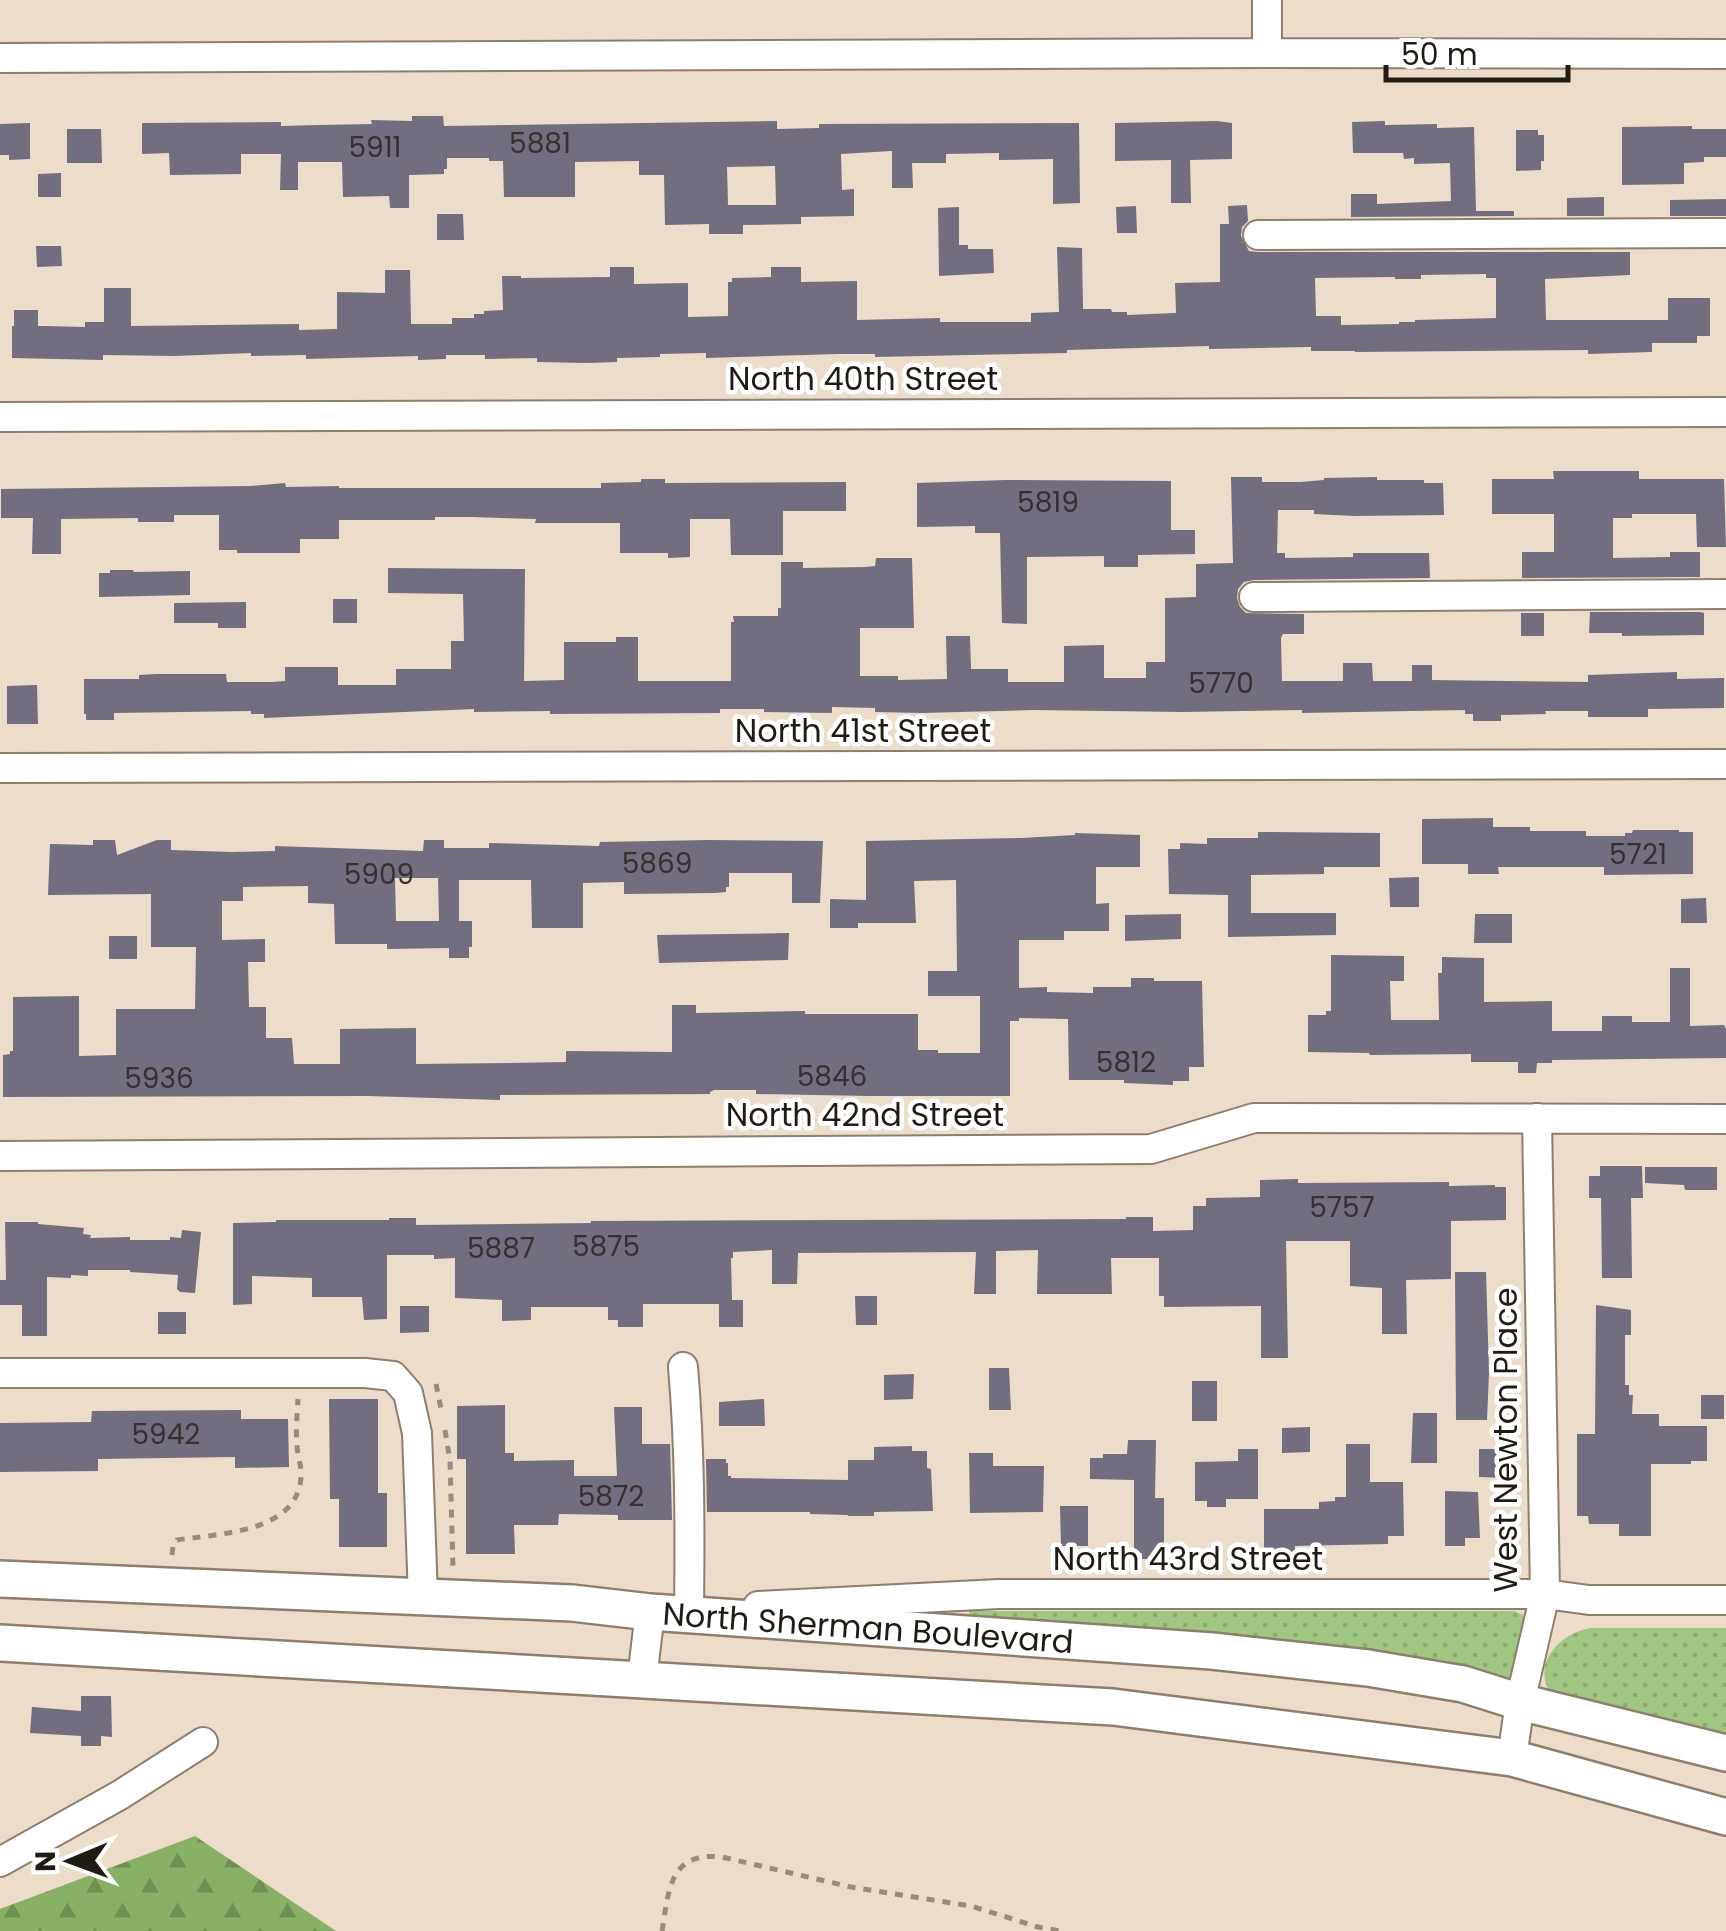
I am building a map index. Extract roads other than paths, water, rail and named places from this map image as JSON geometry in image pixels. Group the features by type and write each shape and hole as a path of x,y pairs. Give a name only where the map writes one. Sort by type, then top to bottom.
{"main road":[{"name":"North Sherman Boulevard","path":"0,1579 572,1603 1270,1658 1368,1668 1463,1684 1520,1702 1726,1752"},
{"name":"North Sherman Boulevard","path":"0,1643 1113,1708 1512,1758 1726,1817"}],"street":[{"path":"1267,0 1267,52"},
{"path":"0,58 1267,52 1726,54"},
{"path":"1258,234 1726,232"},
{"name":"North 40th Street","path":"0,417 1726,412"},
{"path":"1254,596 1726,594"},
{"name":"North 41st Street","path":"0,768 1726,764"},
{"name":"North 42nd Street","path":"0,1156 1150,1149 1254,1118 1726,1120"},
{"name":"West Newton Place","path":"1512,1758 1544,1594 1538,1118"},
{"path":"683,1367 689,1610"},
{"path":"0,1373 365,1372 392,1376 408,1393 417,1433 423,1597"},
{"name":"North 43rd Street","path":"650,1612 999,1594 1544,1594 1589,1600 1726,1600"},
{"path":"642,1679 650,1612"},
{"path":"0,1862 120,1795 203,1742"}]}
